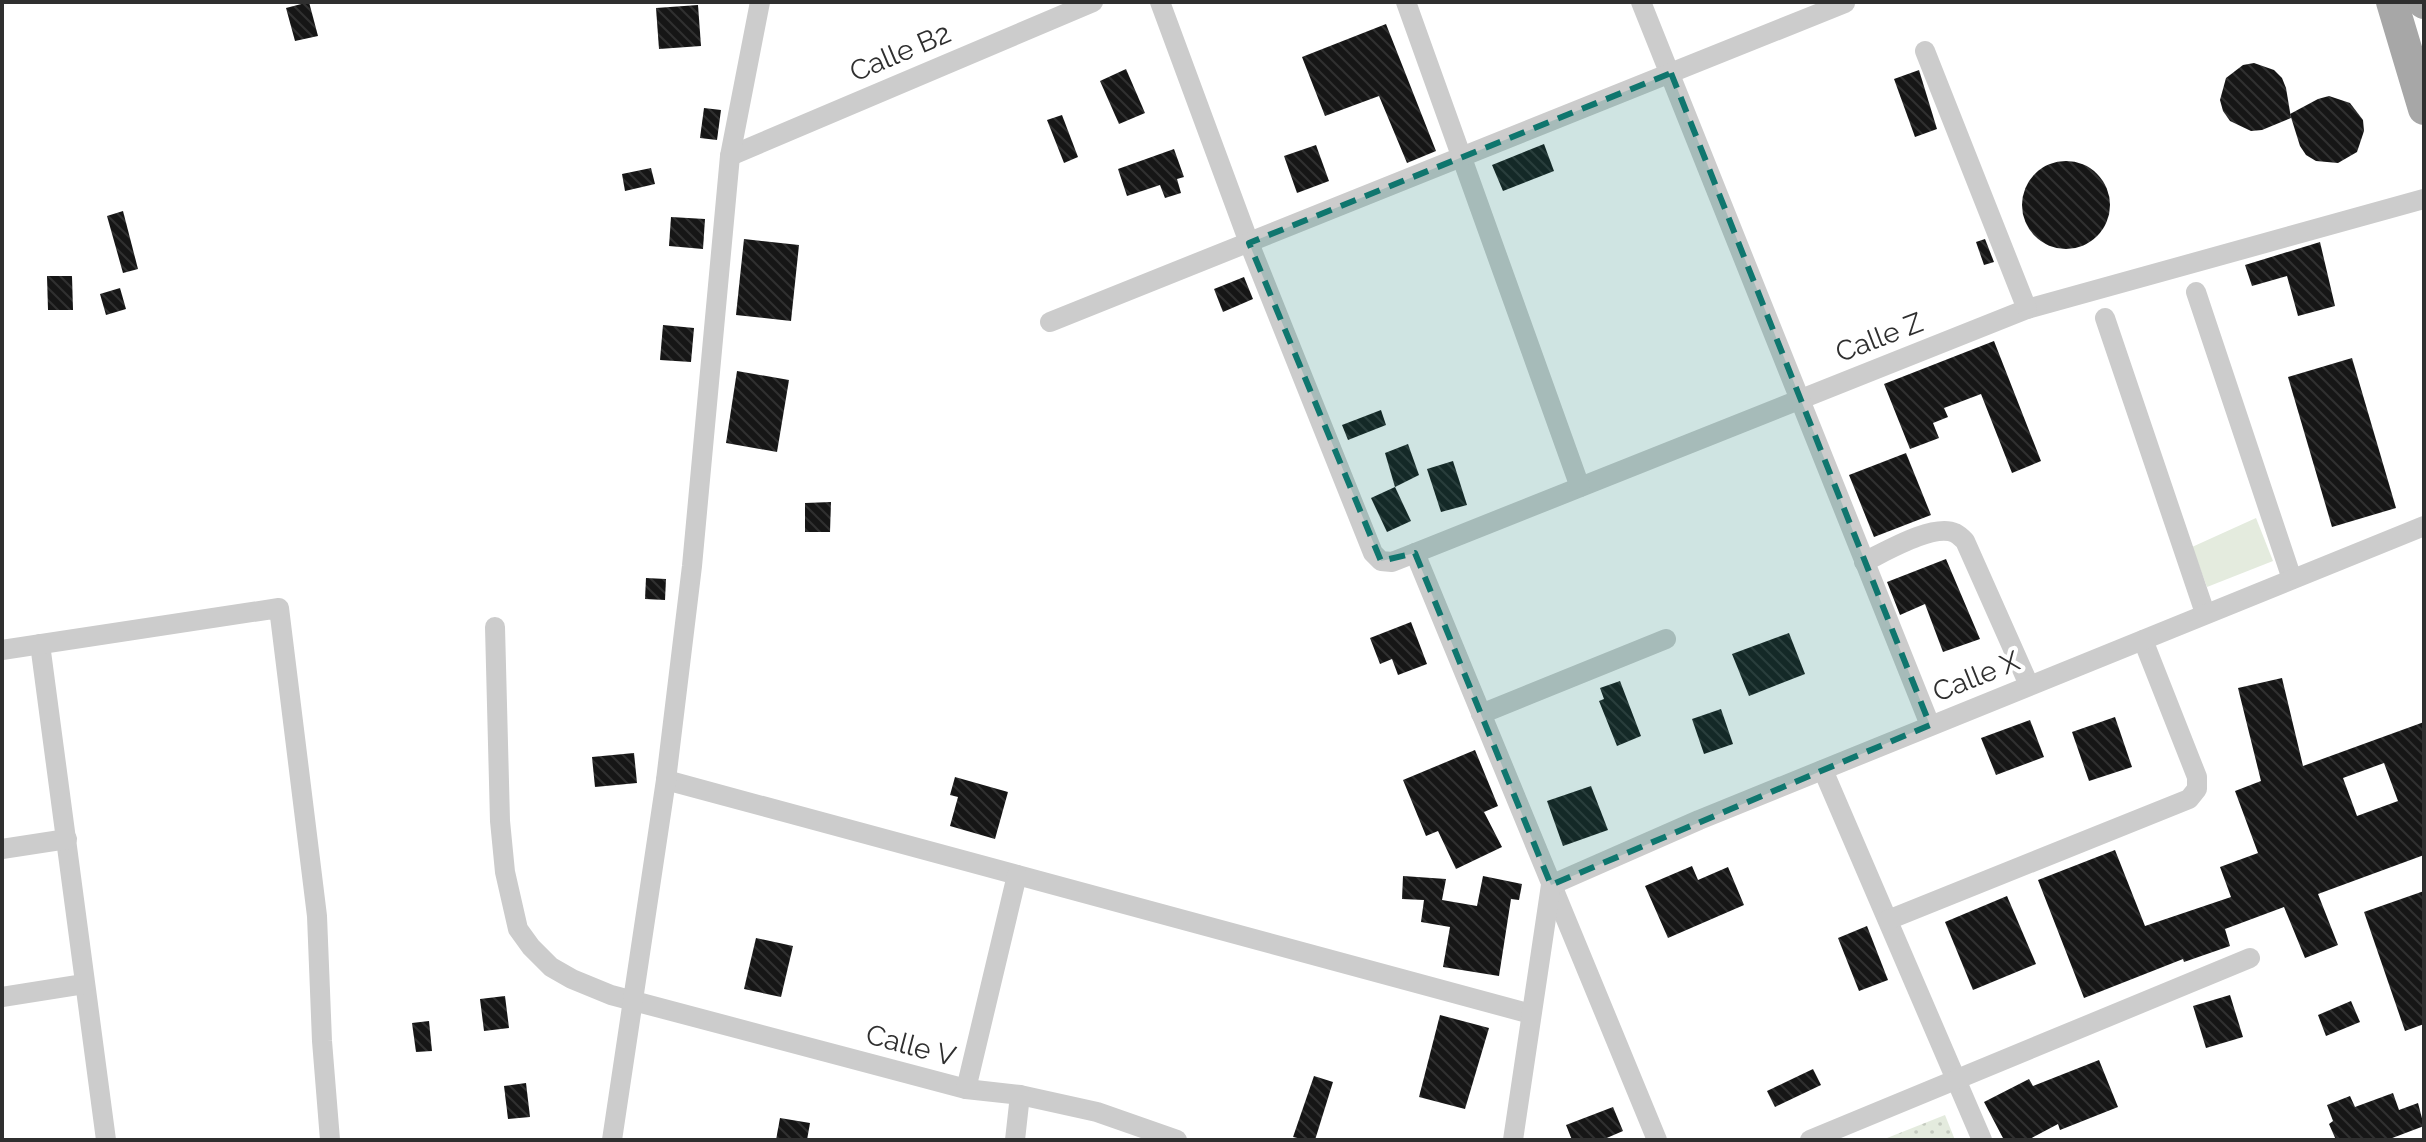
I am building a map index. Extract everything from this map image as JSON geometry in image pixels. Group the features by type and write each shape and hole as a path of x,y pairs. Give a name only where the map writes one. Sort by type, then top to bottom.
{"main road":[{"path":"2392,2 2424,109"}],"street":[{"path":"612,1140 666,780 692,566 730,156 760,2"},
{"name":"Calle B2","path":"730,156 1093,2"},
{"path":"1160,2 1249,243"},
{"path":"1406,2 1580,487"},
{"path":"1641,2 1930,725"},
{"path":"1050,322 1845,3"},
{"path":"1925,51 2027,309"},
{"name":"Calle Z","path":"1249,243 1373,553 1381,561 1392,562 2027,309 2424,199"},
{"path":"2196,292 2292,579"},
{"path":"2105,318 2205,613"},
{"name":"Calle X","path":"1551,885 1930,725 2424,526"},
{"path":"1864,562 1922,535 1941,531 1955,533 1965,541 2029,685"},
{"path":"1415,553 1657,1140"},
{"path":"2,650 279,608 317,916 330,1140"},
{"name":"Calle V","path":"495,627 500,821 505,872 518,929 551,967 592,988 632,1000 966,1089 1020,1095 1097,1112 1177,1140"},
{"path":"1481,714 1666,639"},
{"path":"1888,920 2189,799 2197,789 2197,777 2143,640"},
{"path":"40,644 106,1140"},
{"path":"1823,770 1982,1140"},
{"path":"666,780 1531,1014"},
{"path":"2,849 67,839"},
{"path":"966,1089 1017,875"},
{"path":"1513,1140 1551,885"},
{"path":"1810,1140 2250,958"},
{"path":"2,997 84,984"},
{"path":"1015,1140 1020,1095"}],"highlighted area":[{"path":"1671,73 1930,725 1551,885 1415,553 1381,561 1249,243"}],"shaded area":[{"path":"2256,518 2273,561 2207,587 2192,547"},
{"path":"1945,1115 1955,1140 1882,1140"}],"building":[{"path":"309,2 318,36 295,41 286,8"},
{"path":"698,5 701,46 659,49 656,8"},
{"path":"1386,24 1436,151 1407,163 1379,96 1325,116 1302,57"},
{"path":"2254,63 2274,70 2282,78 2291,118 2262,130 2251,131 2230,121 2220,100 2226,78 2243,65"},
{"path":"1126,69 1145,113 1119,124 1100,81"},
{"path":"1919,70 1937,129 1915,137 1894,79"},
{"path":"2329,96 2350,103 2363,120 2364,131 2357,152 2338,163 2316,161 2306,155 2290,114"},
{"path":"704,108 721,110 717,140 700,138"},
{"path":"1062,115 1078,157 1064,163 1047,120"},
{"path":"1544,144 1554,171 1503,191 1492,165"},
{"path":"1316,145 1329,181 1297,193 1284,156"},
{"path":"1174,149 1184,177 1177,179 1181,193 1165,198 1160,185 1127,196 1118,169"},
{"path":"2066,161 2083,164 2097,174 2107,188 2110,205 2107,222 2097,236 2083,246 2066,249 2049,246 2035,236 2025,222 2022,205 2025,188 2035,174 2049,164"},
{"path":"651,168 655,184 625,191 622,174"},
{"path":"123,211 138,269 123,273 107,216"},
{"path":"671,217 705,219 703,249 669,246"},
{"path":"744,239 799,245 791,321 736,315"},
{"path":"1985,239 1994,262 1984,265 1976,242"},
{"path":"2320,242 2335,306 2298,316 2287,276 2252,286 2245,265"},
{"path":"47,276 72,276 73,310 48,310"},
{"path":"1244,277 1253,299 1223,312 1214,289"},
{"path":"120,288 126,309 106,315 100,294"},
{"path":"663,325 694,328 691,362 660,360"},
{"path":"1994,341 2041,461 2012,473 1981,394 1944,408 1948,417 1933,423 1939,438 1910,449 1884,384"},
{"path":"2352,358 2396,508 2332,527 2288,377"},
{"path":"737,371 789,380 777,452 726,443"},
{"path":"1381,410 1386,425 1348,440 1342,425"},
{"path":"1408,444 1419,475 1395,487 1385,453"},
{"path":"1906,453 1931,515 1874,537 1849,475"},
{"path":"1453,461 1467,505 1441,512 1427,469"},
{"path":"1395,487 1411,521 1387,532 1371,498"},
{"path":"831,502 830,532 805,532 805,503"},
{"path":"1946,559 1980,639 1943,652 1925,604 1900,615 1887,582"},
{"path":"646,578 666,579 665,600 645,599"},
{"path":"1411,622 1427,664 1398,675 1392,659 1380,664 1370,638"},
{"path":"1789,633 1805,674 1749,696 1732,654"},
{"path":"2282,678 2303,766 2424,722 2424,855 2318,894 2338,945 2305,958 2284,907 2225,929 2230,946 2184,962 2183,959 2084,998 2038,880 2115,850 2145,926 2231,897 2220,867 2258,853 2235,791 2261,781 2238,688","holes":["2384,763 2398,801 2357,816 2343,778"]},
{"path":"1620,681 1641,736 1617,746 1599,701 1604,699 1600,688"},
{"path":"1721,709 1733,744 1704,754 1692,719"},
{"path":"2115,717 2132,767 2089,781 2072,732"},
{"path":"2030,720 2044,757 1996,775 1981,738"},
{"path":"1475,750 1498,806 1484,812 1502,847 1456,869 1438,831 1426,836 1403,780"},
{"path":"634,753 637,783 595,787 592,757"},
{"path":"955,777 1008,792 995,839 950,826 958,797 950,795"},
{"path":"1591,786 1608,830 1563,846 1547,801"},
{"path":"1692,866 1698,880 1728,867 1744,905 1668,938 1645,886"},
{"path":"1403,876 1446,879 1442,900 1477,906 1483,876 1522,884 1519,900 1511,899 1499,976 1443,967 1450,927 1421,922 1424,900 1402,899"},
{"path":"2424,891 2424,1024 2405,1031 2364,912"},
{"path":"2007,896 2036,964 1973,990 1945,922"},
{"path":"1867,926 1888,980 1859,991 1838,938"},
{"path":"756,938 793,946 781,997 744,989"},
{"path":"2230,995 2243,1037 2206,1048 2193,1006"},
{"path":"505,996 509,1028 484,1031 480,999"},
{"path":"2351,1001 2360,1022 2326,1036 2318,1015"},
{"path":"1440,1015 1489,1028 1465,1109 1419,1097"},
{"path":"429,1021 432,1051 416,1052 412,1023"},
{"path":"2099,1060 2118,1107 2060,1130 2058,1124 2028,1140 2004,1140 1984,1102 2029,1079 2033,1086"},
{"path":"1813,1069 1821,1085 1775,1107 1767,1091"},
{"path":"1314,1076 1333,1082 1315,1140 1293,1137"},
{"path":"526,1083 530,1117 508,1119 504,1086"},
{"path":"2393,1093 2399,1110 2418,1103 2424,1126 2387,1140 2336,1140 2329,1124 2333,1121 2327,1105 2350,1096 2355,1107"},
{"path":"1613,1107 1623,1131 1602,1140 1572,1140 1566,1125"},
{"path":"780,1118 810,1123 807,1140 776,1140"}]}
